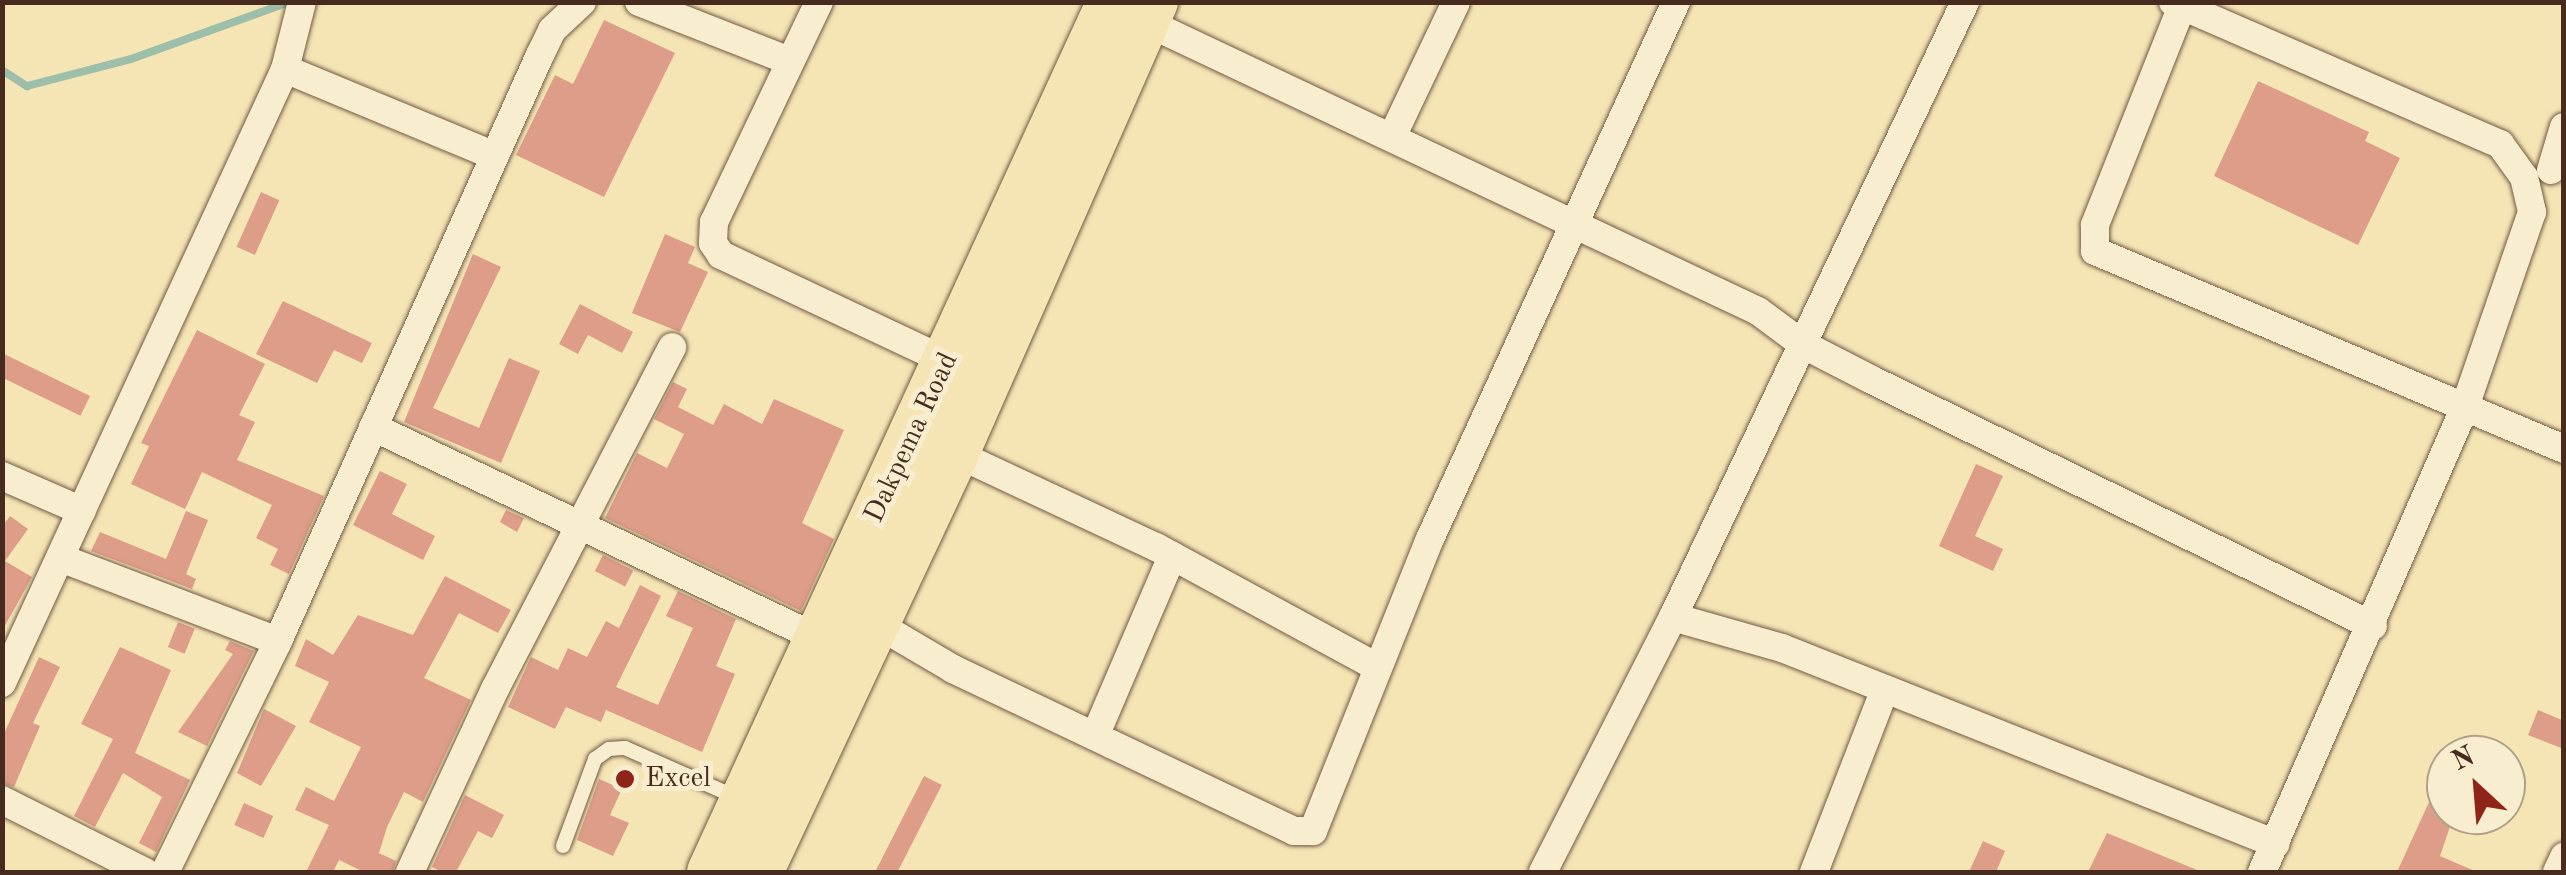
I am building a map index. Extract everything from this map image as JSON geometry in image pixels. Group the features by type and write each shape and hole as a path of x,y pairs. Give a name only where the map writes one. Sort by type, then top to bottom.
{"highway":[{"name":"Dakpema Road","path":"711,872 948,362 1137,9"},
{"name":"Dakpema Road","path":"759,872 956,453 1137,9"}],"street":[{"path":"2,683 63,559 284,69 302,2"},
{"path":"166,872 278,641 552,30 582,2"},
{"path":"639,2 675,9 788,60"},
{"path":"819,2 714,222 713,243 721,256 948,362"},
{"path":"1392,137 1456,2"},
{"path":"875,623 1095,736 1294,831 1313,831 1377,667 1676,2"},
{"path":"1543,872 1673,617 1965,2"},
{"path":"2546,172 2466,126 2178,4 2095,226 2095,251 2564,450"},
{"path":"1137,9 1392,137 1758,311 1804,346 2373,626"},
{"path":"284,69 495,156"},
{"path":"2262,872 2373,626 2464,409 2564,127"},
{"path":"410,872 495,690 585,526 672,348"},
{"path":"373,427 819,639"},
{"path":"956,453 1172,556 1377,667"},
{"path":"2,476 82,511"},
{"path":"1095,736 1172,556"},
{"path":"63,559 278,641"},
{"path":"1673,617 1782,648 2276,844"},
{"path":"1814,872 1885,689"},
{"path":"2,800 145,872"},
{"path":"2557,872 2564,857"}],"lane":[{"path":"563,846 595,759 609,749 625,748 743,800"}],"building":[{"path":"604,20 675,53 604,197 516,155 555,75 573,84"},
{"path":"2258,81 2369,132 2365,141 2400,158 2358,245 2214,176"},
{"path":"261,192 279,200 255,255 237,247"},
{"path":"665,234 695,247 688,263 708,272 680,332 632,313"},
{"path":"473,254 501,267 433,408 479,428 509,358 540,371 501,463 404,422"},
{"path":"283,301 372,343 362,363 334,350 317,383 256,354"},
{"path":"580,304 633,332 622,353 588,335 578,354 559,344"},
{"path":"197,330 265,364 239,415 255,422 237,460 324,496 289,574 270,565 278,549 256,538 272,505 202,472 185,509 131,484 149,446 141,443"},
{"path":"2,353 90,396 80,416 2,377"},
{"path":"673,382 687,389 678,407 713,425 724,404 762,424 774,399 844,430 802,523 834,539 801,611 605,518 637,453 667,468 684,434 654,419"},
{"path":"1976,464 2003,476 1975,536 2003,549 1993,571 1939,546"},
{"path":"380,471 407,484 392,514 435,536 423,560 353,525"},
{"path":"506,510 524,518 517,532 500,522"},
{"path":"186,511 208,520 186,574 196,579 192,589 91,551 100,532 166,559"},
{"path":"10,516 28,529 5,561 32,577 2,631 2,527"},
{"path":"603,555 633,570 625,586 595,571"},
{"path":"445,576 511,610 498,633 459,613 424,678 471,700 423,802 404,792 387,827 379,853 396,861 393,872 364,872 339,860 333,872 306,872 329,825 295,810 306,787 334,801 361,747 309,722 329,682 295,666 306,639 333,655 358,615 413,635"},
{"path":"640,585 661,596 616,687 658,705 693,628 666,616 678,591 736,619 716,666 735,674 702,752 606,710 601,722 566,707 555,729 508,707 531,657 558,670 568,648 587,657 606,621 619,628"},
{"path":"178,622 195,629 185,654 168,647"},
{"path":"230,641 254,651 207,746 178,732 233,654 225,650"},
{"path":"120,647 171,670 135,753 190,780 156,852 139,843 162,797 123,773 95,827 74,816 113,739 81,724"},
{"path":"39,657 60,667 33,723 40,726 14,787 2,783 2,738"},
{"path":"264,709 296,726 261,786 237,773"},
{"path":"2538,710 2564,721 2564,749 2528,735"},
{"path":"924,776 942,785 898,872 875,871"},
{"path":"599,779 622,789 610,815 629,823 613,856 577,840"},
{"path":"465,795 504,815 492,838 478,831 456,872 442,872 432,867"},
{"path":"244,803 273,816 263,838 234,825"},
{"path":"2426,809 2426,835 2447,835 2440,856 2477,872 2397,872"},
{"path":"2107,833 2202,872 2088,872"},
{"path":"1983,841 2005,851 1996,872 1969,872"}],"waterway":[{"path":"2,70 27,86 131,59 289,2"}],"place":[{"name":"Excel","path":"625,779"}]}
